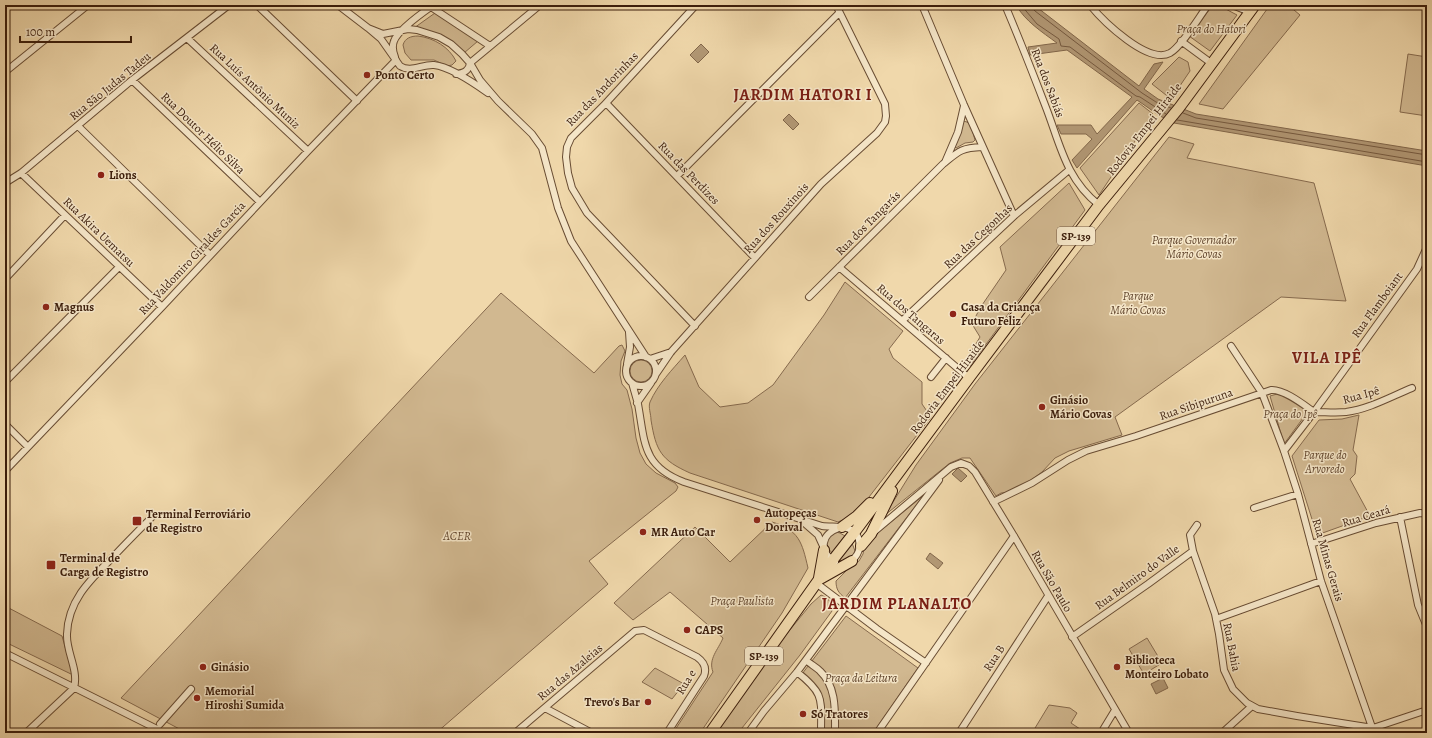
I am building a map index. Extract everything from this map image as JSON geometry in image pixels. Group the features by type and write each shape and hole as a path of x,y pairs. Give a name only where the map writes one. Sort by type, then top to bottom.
{"main road":[{"name":"Rodovia Empei Hiraide","path":"710,733 832,561 1099,206 1176,111 1252,8"},
{"path":"841,527 863,511 901,471"},
{"path":"861,546 872,534 901,471"},
{"path":"818,581 824,548"},
{"path":"818,581 852,561"}],"street":[{"path":"5,72 88,5"},
{"name":"Rua São Judas Tadeu","path":"5,183 21,173 132,80 229,5"},
{"path":"257,5 357,101"},
{"path":"338,5 381,39 396,60 404,68 413,69 431,65 446,68 477,86 500,103"},
{"path":"456,74 467,71 470,67 470,63 540,5"},
{"name":"Rua das Andorinhas","path":"695,326 587,213 572,188 566,157 567,147 571,138 606,103 696,5"},
{"name":"Rua dos Rouxinois","path":"656,374 671,352 827,178 877,133 885,122 886,104 836,5"},
{"path":"922,5 982,147 1014,216"},
{"name":"Rua dos Sabiás","path":"1006,5 1069,170 1083,190 1099,206"},
{"path":"1090,5 1110,26 1138,47 1152,55 1159,56 1169,54 1177,47 1208,5"},
{"path":"1232,5 1252,8"},
{"path":"396,60 393,44 394,39 402,30 430,6 490,46"},
{"path":"677,176 839,13"},
{"path":"368,28 384,34 402,30 417,30 444,40 457,49 470,63 480,80 500,103 529,131 542,148 558,208 571,241 628,330 648,358 656,366 656,374 638,404"},
{"name":"Rua Luís Antônio Muniz","path":"187,38 308,151"},
{"path":"1182,41 1211,63"},
{"name":"Rua Valdomiro Giraldes Garcia","path":"5,471 396,60"},
{"name":"Rua Doutor Hélio Silva","path":"132,80 260,202"},
{"name":"Rua das Perdizes","path":"606,103 755,258"},
{"name":"Rua dos Tangarás","path":"943,164 949,155 958,132 964,105"},
{"path":"78,126 210,255"},
{"name":"Rua dos Tangarás","path":"809,297 943,164 961,150 982,147"},
{"name":"Rua das Cegonhas","path":"903,320 1014,216 1069,170"},
{"name":"Rua Akira Uematsu","path":"21,173 162,307"},
{"path":"5,279 65,216"},
{"name":"Rua Flamboiant","path":"1284,451 1314,412 1417,269 1427,247"},
{"path":"5,382 119,267"},
{"name":"Rua dos Tangaras","path":"839,267 903,320 969,378"},
{"path":"628,330 630,347 626,368 627,376 632,383 638,404 647,450 653,461 663,471 676,479 689,484 798,517 822,526 841,527 850,530 859,540 861,546 858,554 852,561 844,564 832,561 818,535 798,517"},
{"name":"Rua Minas Gerais","path":"1231,346 1262,393 1284,451 1298,494 1321,581 1373,730"},
{"name":"Rua dos Rouxinois","path":"648,358 671,352"},
{"path":"626,368 628,363 636,357 648,358"},
{"path":"931,378 946,358"},
{"path":"632,383 642,386 651,383"},
{"name":"Rua Ipê","path":"1314,412 1354,411 1373,405 1412,388"},
{"name":"Rua Sibipuruna","path":"993,502 1032,483 1076,455 1271,390 1278,391 1301,403 1314,412"},
{"path":"5,424 28,447"},
{"name":"Rua São Paulo","path":"945,473 956,464 964,463 975,472 1129,733"},
{"path":"872,534 945,473"},
{"path":"748,733 764,711 797,672 945,473"},
{"path":"1254,508 1298,494"},
{"name":"Rua Ceará","path":"1311,544 1376,523 1420,513 1427,514"},
{"path":"26,733 74,688 76,678 66,636 67,624 73,605 83,588 91,579 152,517"},
{"path":"1400,517 1418,605 1427,627"},
{"name":"Rua Belmiro do Valle","path":"1072,637 1193,551 1190,535 1197,525"},
{"path":"824,548 828,535 841,527"},
{"path":"877,733 1014,536"},
{"path":"1193,551 1216,619"},
{"path":"818,581 877,629 926,663"},
{"name":"Rua Bahia","path":"1321,581 1216,619 1220,634 1222,662 1227,679 1241,698 1252,706 1373,730"},
{"name":"Rua B","path":"959,733 1048,596"},
{"name":"Rua das Azaleias","path":"515,733 635,631 639,630"},
{"name":"Rua e","path":"639,630 644,630 697,657 704,663 706,668 704,676 666,733"},
{"path":"5,653 165,733"},
{"path":"806,660 821,672 830,686 835,706 835,733"},
{"path":"797,672 809,681 818,692 821,706 821,733"},
{"path":"160,724 191,690"},
{"path":"1222,733 1252,706"},
{"path":"545,708 592,733"},
{"path":"1101,733 1115,710"},
{"path":"1373,730 1427,710"}],"green space":[{"name":"Praça do Hatori","path":"1213,5 1218,5 1237,15 1210,51 1189,36"},
{"path":"1270,5 1288,5 1300,15 1223,109 1199,104"},
{"path":"435,13 478,41 464,53 447,38 441,35 414,28"},
{"path":"418,36 435,41 445,47 456,61 452,65 447,66 434,60 411,60 405,53 403,45 409,38"},
{"path":"1408,54 1427,57 1427,116 1400,112"},
{"path":"1179,57 1188,62 1190,71 1171,99 1152,84"},
{"path":"1139,103 1153,114 1099,195 1080,168"},
{"path":"963,121 967,122 971,126 975,140 956,148 954,146"},
{"name":"Parque Mário Covas","path":"1169,137 1194,144 1187,158 1314,183 1346,301 1281,297 1115,417 1122,435 1069,451 1055,458 1042,472 1009,492 1001,493 996,496 970,458 962,458 950,463 885,515 916,465 975,384"},
{"path":"1069,183 1085,210 970,366 965,362 980,337 972,324 980,308 1006,270 1000,247"},
{"path":"845,282 903,331 889,349 893,358 922,382 922,404 931,417 854,515 838,522 690,473 672,464 666,459 655,440 649,404 661,383 685,355 699,387 720,407 748,403 773,385 824,315"},
{"name":"ACER","path":"501,293 594,373 619,346 622,345 625,351 621,361 620,375 622,384 627,390 632,409 636,438 640,453 646,464 656,473 675,483 678,487 676,491 589,561 608,584 436,733 187,733 121,698"},
{"path":"641,360 649,363 652,371 649,379 641,382 633,379 630,371 633,363"},
{"name":"Praça do Ipê","path":"1277,394 1285,395 1294,400 1307,412 1284,444 1270,396"},
{"name":"Parque do Arvoredo","path":"1359,415 1353,450 1357,456 1355,474 1350,479 1370,516 1317,535 1292,456 1319,420 1342,419"},
{"path":"924,495 845,598 838,591 836,581 851,566 859,561 863,554 864,548 874,536"},
{"name":"Praça Paulista","path":"772,522 788,529 798,538 804,551 808,568 782,613 700,733 673,733 713,672 712,663 714,655 723,638 670,592 633,620 614,603 695,527 730,562"},
{"path":"836,532 845,536 832,553 826,544 830,535"},
{"path":"852,543 855,551 852,557 843,561 838,560"},
{"path":"821,595 830,601 832,611 800,655 738,733 715,733 785,636 811,604"},
{"path":"5,606 62,636 73,675 5,642"},
{"name":"Praça da Leitura","path":"846,616 918,668 873,733 823,733 824,706 821,693 811,681 802,674"},
{"path":"1147,638 1162,663 1144,674 1129,649"},
{"path":"655,668 684,684 672,699 642,682"},
{"path":"1049,705 1070,708 1077,713 1071,723 1086,733 1032,733"}],"water":[{"path":"1016,5 1034,5 1139,86 1154,64 1163,62 1144,89 1158,99 1196,114 1427,151 1427,166 1174,123 1160,116 1137,100 1077,168 1072,160 1092,139 1086,134 1061,134 1057,125 1091,125 1097,134 1132,97 1067,50 1030,55 1028,47 1057,43 1029,21"},
{"path":"701,44 709,52 698,63 690,55"},
{"path":"789,114 799,124 793,130 783,120"},
{"path":"958,468 967,476 961,482 952,474"},
{"path":"930,553 943,563 938,569 926,559"},
{"path":"1163,678 1168,688 1156,694 1151,684"}],"place":[{"name":"Ponto Certo","path":"367,75"},
{"name":"Lions","path":"101,175"},
{"name":"Magnus","path":"46,307"},
{"name":"Casa da Criança Futuro Feliz","path":"953,314"},
{"name":"Ginásio Mário Covas","path":"1042,407"},
{"name":"Autopeças Dorival","path":"757,520"},
{"name":"Terminal Ferroviário de Registro","path":"137,521"},
{"name":"MR Auto Car","path":"643,532"},
{"name":"Terminal de Carga de Registro","path":"51,565"},
{"name":"CAPS","path":"687,630"},
{"name":"Ginásio","path":"203,667"},
{"name":"Biblioteca Monteiro Lobato","path":"1117,667"},
{"name":"Memorial Hiroshi Sumida","path":"197,698"},
{"name":"Trevo's Bar","path":"648,702"},
{"name":"Só Tratores","path":"803,714"}],"district":[{"name":"JARDIM HATORI I","path":"803,94"},
{"name":"VILA IPÊ","path":"1327,357"},
{"name":"JARDIM PLANALTO","path":"897,603"}],"park label":[{"name":"Parque Governador Mário Covas","path":"1194,247"}]}
